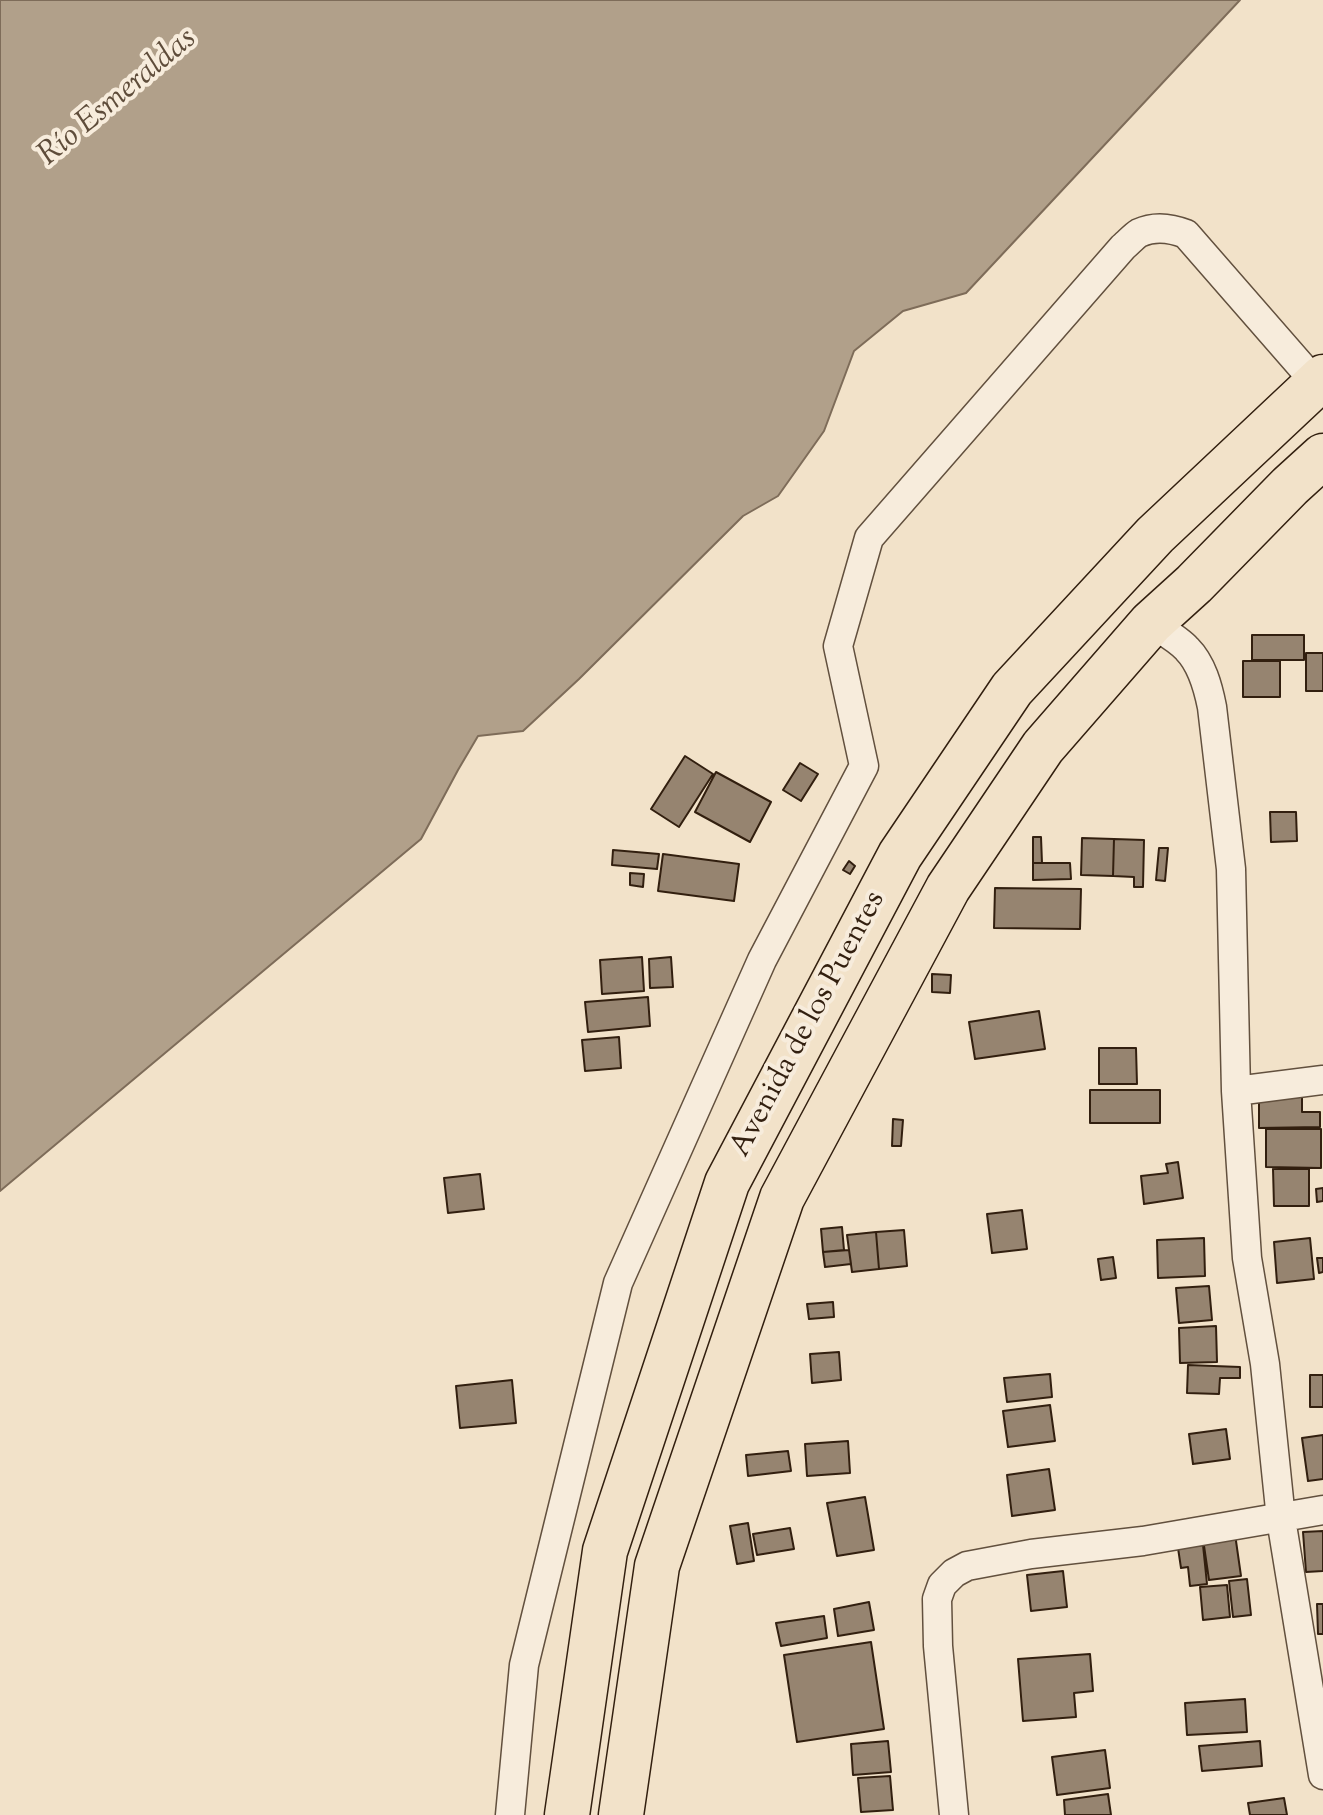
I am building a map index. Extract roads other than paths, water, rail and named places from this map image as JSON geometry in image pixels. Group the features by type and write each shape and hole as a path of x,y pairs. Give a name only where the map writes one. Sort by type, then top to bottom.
{"main road":[{"name":"Avenida de los Puentes","path":"567,1815 605,1551 727,1183 900,855 1012,689 1155,535 1320,380"},
{"name":"Avenida de los Puentes","path":"621,1815 657,1566 782,1198 948,888 1043,747 1151,623 1323,456"}],"street":[{"path":"510,1815 524,1665 618,1283 762,960 864,766 838,646 869,538 1123,247 1139,233 1172,228 1186,234 1320,380"},
{"path":"1151,623 1187,649 1200,668 1212,707 1231,869 1236,1091 1247,1258 1265,1364 1281,1519 1323,1775"},
{"path":"1236,1091 1323,1080"},
{"path":"954,1815 938,1646 937,1599 942,1585 954,1573 967,1566 1031,1554 1143,1541 1323,1510"}],"water":[{"name":"Río Esmeraldas","path":"0,0 1240,0 966,293 903,311 854,351 824,431 778,496 743,516 523,731 478,736 421,839 0,1191"}]}
